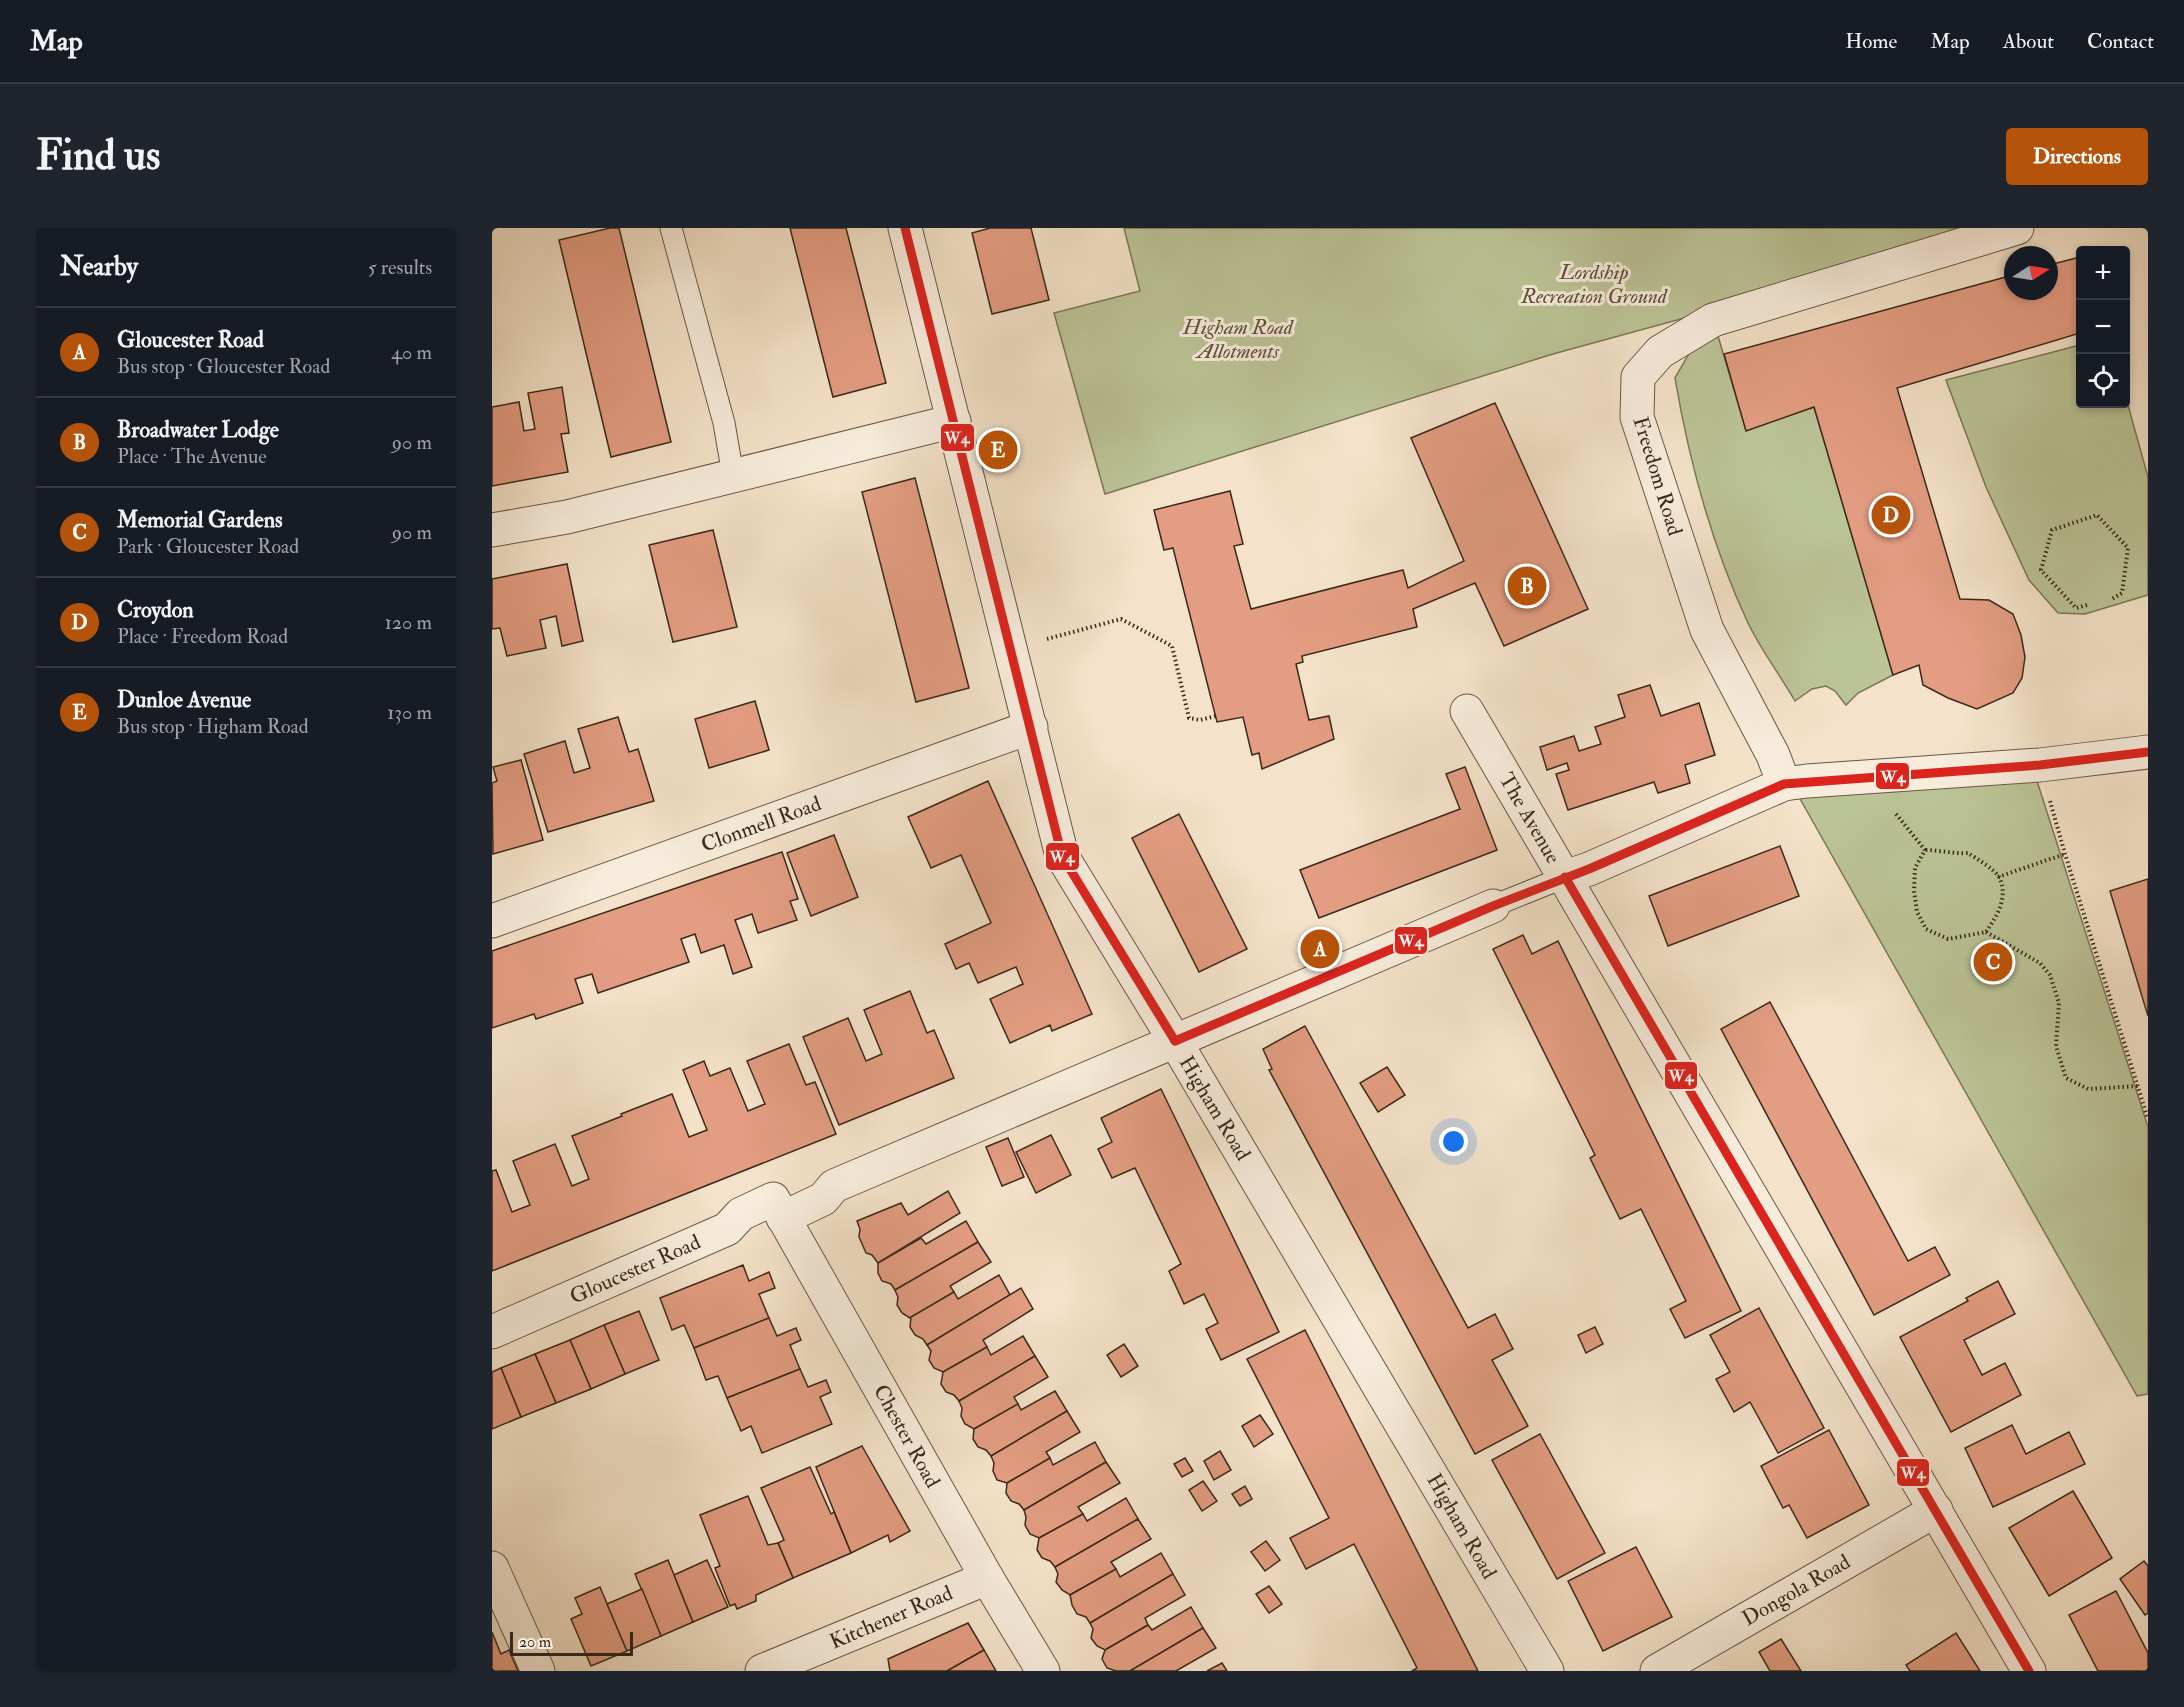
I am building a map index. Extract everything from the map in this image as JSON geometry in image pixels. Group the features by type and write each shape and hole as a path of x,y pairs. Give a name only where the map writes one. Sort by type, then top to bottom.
{"street":[{"name":"Higham Road","path":"905,228 1062,856 1175,1041 1547,1671"},
{"name":"Freedom Road","path":"1784,784 1773,755 1707,630 1637,417 1638,377 1660,352 1713,320 2017,228"},
{"path":"492,530 567,517 954,421"},
{"name":"The Avenue","path":"1467,711 2029,1671"},
{"name":"Clonmell Road","path":"492,921 1031,727"},
{"name":"Gloucester Road","path":"1565,878 1784,784 2040,765 2148,752"},
{"name":"Gloucester Road","path":"492,1332 726,1229 741,1214 823,1199 834,1186 1494,906"},
{"name":"Chester Road","path":"778,1208 987,1578 1043,1671"},
{"name":"Dongola Road","path":"1657,1671 1936,1510"},
{"path":"492,1568 538,1671"},
{"name":"Kitchener Road","path":"762,1671 987,1578"}],"lane":[{"path":"671,228 724,423 733,475"},
{"name":"Gloucester Road","path":"1494,906 1565,878"}],"path":[{"path":"2087,605 2076,608 2040,570 2052,530 2097,515 2128,548 2122,592 2112,599"},
{"path":"1011,648 1121,619 1172,646 1189,718 1200,720 1216,717"},
{"path":"2040,765 2065,854 2148,1119"},
{"path":"1868,778 1925,850"},
{"path":"1925,850 1944,850 1954,854 1968,853 1998,877 2003,899 1996,917 1986,932"},
{"path":"1925,850 1915,868 1914,891 1917,912 1926,928 1948,939 1986,932 2040,963 2050,975 2059,1004 2056,1047 2066,1078 2088,1089 2138,1086"},
{"path":"1998,877 2065,854"}],"green space":[{"name":"Higham Road Allotments","path":"1124,228 2012,228 1553,354 1105,494 1054,313 1140,291"},
{"path":"1718,336 1746,430 1814,407 1893,675 1858,693 1846,705 1835,691 1826,686 1812,689 1795,701 1748,623 1723,564 1695,472 1675,378 1690,352"},
{"path":"2076,346 2076,408 2129,408 2148,477 2148,595 2085,614 2058,613 2029,580 1986,487 1946,380"},
{"path":"2037,781 2148,1127 2148,1394 2137,1396 1799,797"}],"building":[{"path":"619,228 671,442 611,457 559,240"},
{"path":"790,228 846,228 886,383 833,397"},
{"path":"990,228 1031,228 1049,300 992,314 972,233"},
{"path":"2076,258 2076,334 1897,388 1960,599 1989,600 2013,614 2021,635 2025,657 2022,678 2013,693 1977,709 1923,685 1919,665 1893,675 1814,407 1746,431 1724,354 2004,277 2004,300 2058,300 2058,263"},
{"path":"562,387 569,433 561,434 568,472 492,486 492,407 519,402 524,431 535,429 528,393"},
{"path":"1495,403 1588,609 1504,646 1475,583 1413,609 1417,627 1302,656 1303,662 1296,664 1309,720 1329,716 1334,739 1262,769 1259,753 1252,755 1243,717 1217,722 1173,548 1164,550 1154,510 1230,491 1243,544 1234,546 1251,609 1403,570 1408,588 1464,561 1411,438"},
{"path":"915,478 969,688 916,702 862,492"},
{"path":"713,530 737,627 673,642 649,545"},
{"path":"567,564 583,641 562,646 556,616 540,620 546,648 507,656 500,628 492,629 492,579"},
{"path":"1650,685 1661,716 1699,703 1715,755 1685,765 1690,783 1658,793 1654,782 1568,810 1556,774 1569,770 1567,763 1547,770 1540,747 1574,736 1579,751 1601,744 1595,727 1625,717 1618,695"},
{"path":"755,701 769,750 709,768 695,719"},
{"path":"618,717 629,752 638,749 654,801 548,832 524,754 565,741 574,773 590,768 578,729"},
{"path":"521,760 543,840 493,854 492,783 497,781 493,767"},
{"path":"1465,767 1497,850 1319,918 1300,870 1460,809 1446,774"},
{"path":"988,781 1092,1014 1052,1031 1050,1025 1010,1043 990,999 1023,984 1016,967 978,983 969,963 956,969 945,944 991,923 961,855 931,868 908,817"},
{"path":"1179,814 1247,949 1199,972 1132,838"},
{"path":"834,835 858,897 811,916 787,853"},
{"path":"1780,846 1799,896 1668,946 1649,896"},
{"path":"782,852 798,899 790,901 797,920 758,933 752,914 735,920 752,967 733,974 724,945 701,953 695,934 681,939 689,962 598,993 592,974 575,979 583,1003 536,1019 534,1014 492,1028 492,951"},
{"path":"2148,879 2148,1016 2110,891"},
{"path":"1523,935 1532,954 1558,941 1741,1311 1685,1338 1670,1309 1686,1301 1641,1209 1620,1219 1590,1158 1595,1155 1493,949"},
{"path":"910,991 927,1033 934,1030 954,1078 839,1125 803,1037 848,1018 866,1061 882,1054 864,1010"},
{"path":"1770,1002 1908,1261 1935,1247 1950,1275 1874,1315 1721,1029"},
{"path":"1305,1026 1468,1328 1495,1314 1513,1349 1492,1360 1528,1426 1475,1454 1269,1070 1272,1069 1263,1049"},
{"path":"789,1044 806,1085 815,1082 836,1134 492,1271 492,1171 496,1170 512,1212 530,1205 513,1161 555,1144 572,1186 589,1179 572,1136 622,1116 621,1114 672,1094 689,1137 707,1130 683,1070 704,1061 710,1076 730,1068 748,1111 765,1104 747,1061"},
{"path":"1387,1067 1405,1095 1378,1112 1360,1083"},
{"path":"1161,1089 1279,1332 1221,1360 1206,1329 1218,1323 1204,1294 1184,1304 1169,1271 1181,1264 1135,1168 1112,1178 1098,1149 1112,1142 1101,1118"},
{"path":"1051,1135 1071,1175 1036,1193 1016,1152"},
{"path":"1008,1138 1024,1177 1002,1186 986,1147"},
{"path":"948,1191 960,1213 878,1263 872,1255 866,1253 859,1237 860,1229 857,1221 901,1203 908,1215"},
{"path":"966,1221 978,1242 895,1290 891,1284 882,1281 878,1273 878,1263 921,1238 926,1244"},
{"path":"978,1242 991,1262 950,1286 954,1292 910,1318 902,1313 897,1305 898,1297 895,1290"},
{"path":"743,1265 749,1281 769,1272 775,1288 759,1294 769,1318 694,1348 684,1325 672,1330 660,1298"},
{"path":"999,1275 1010,1295 927,1345 923,1339 915,1335 910,1327 911,1317 954,1292 958,1299"},
{"path":"1998,1281 2015,1314 1964,1340 1982,1375 2005,1363 2021,1395 1951,1432 1900,1337 1968,1301 1966,1298"},
{"path":"1021,1288 1033,1309 983,1340 987,1347 943,1372 934,1368 929,1360 931,1351 927,1345"},
{"path":"1759,1308 1824,1428 1778,1453 1750,1402 1734,1412 1716,1379 1730,1372 1710,1335"},
{"path":"639,1311 659,1360 625,1374 604,1325"},
{"path":"769,1318 777,1336 796,1328 801,1340 790,1345 800,1369 727,1398 718,1376 706,1380 694,1348"},
{"path":"604,1325 625,1374 591,1389 570,1340"},
{"path":"1595,1327 1603,1344 1586,1353 1578,1335"},
{"path":"1305,1330 1478,1671 1412,1671 1417,1668 1354,1544 1306,1569 1290,1538 1329,1518 1247,1359"},
{"path":"1023,1336 1035,1356 959,1401 954,1395 946,1392 941,1384 943,1372 987,1347 991,1355"},
{"path":"570,1340 591,1389 556,1403 535,1354"},
{"path":"1124,1344 1138,1366 1121,1377 1107,1355"},
{"path":"535,1354 556,1403 521,1417 501,1368"},
{"path":"1035,1356 1048,1377 1014,1397 1018,1404 974,1429 965,1424 961,1416 962,1408 959,1401"},
{"path":"501,1368 521,1417 492,1429 492,1372"},
{"path":"800,1369 808,1387 826,1380 831,1392 820,1397 832,1424 762,1453 751,1426 741,1431 727,1398"},
{"path":"1055,1391 1067,1411 991,1456 986,1450 978,1447 973,1439 974,1429 1018,1404 1021,1410"},
{"path":"1067,1411 1080,1432 1046,1452 1050,1458 1007,1483 997,1480 991,1456"},
{"path":"1260,1415 1273,1434 1254,1447 1242,1426"},
{"path":"2012,1425 2026,1454 2069,1432 2085,1464 1993,1507 1965,1448"},
{"path":"1829,1430 1869,1505 1807,1538 1789,1505 1783,1508 1761,1466"},
{"path":"1540,1434 1605,1553 1557,1579 1492,1460"},
{"path":"1095,1442 1106,1462 1024,1510 1019,1504 1011,1501 1006,1493 1007,1483 1050,1458 1053,1465"},
{"path":"862,1446 910,1531 890,1542 888,1535 851,1553 816,1467"},
{"path":"1220,1451 1231,1470 1214,1480 1204,1461"},
{"path":"1185,1458 1193,1471 1182,1477 1174,1464"},
{"path":"1106,1462 1120,1483 1078,1507 1083,1514 1039,1538 1030,1534 1025,1525 1024,1510"},
{"path":"810,1467 831,1514 834,1512 851,1553 793,1578 778,1543 784,1540 761,1488"},
{"path":"1203,1481 1217,1501 1202,1511 1189,1490"},
{"path":"1245,1486 1252,1499 1240,1506 1232,1494"},
{"path":"2073,1491 2112,1558 2049,1596 2009,1528"},
{"path":"748,1496 768,1545 778,1543 793,1578 756,1595 756,1601 737,1609 735,1604 730,1606 715,1568 720,1566 700,1515"},
{"path":"1126,1498 1138,1519 1055,1567 1050,1561 1042,1558 1037,1550 1039,1538 1083,1514 1087,1521"},
{"path":"1138,1519 1151,1539 1111,1562 1116,1569 1070,1595 1062,1590 1056,1582 1058,1574 1055,1567"},
{"path":"1266,1541 1280,1560 1265,1571 1251,1552"},
{"path":"1636,1547 1672,1617 1603,1651 1568,1581"},
{"path":"1161,1553 1173,1574 1090,1623 1086,1617 1077,1614 1070,1595 1116,1569 1120,1577"},
{"path":"668,1560 693,1622 661,1636 635,1574"},
{"path":"707,1560 728,1607 693,1622 674,1575"},
{"path":"2144,1561 2148,1566 2148,1613 2145,1615 2120,1579"},
{"path":"1173,1574 1185,1595 1145,1618 1148,1625 1105,1650 1097,1646 1091,1638 1093,1629 1090,1623"},
{"path":"1269,1586 1282,1604 1269,1613 1256,1594"},
{"path":"600,1587 627,1651 591,1666 571,1619 582,1614 575,1598"},
{"path":"642,1589 661,1636 627,1651 607,1604"},
{"path":"2116,1591 2148,1653 2148,1671 2098,1671 2069,1615"},
{"path":"1191,1607 1203,1628 1130,1671 1116,1671 1107,1668 1102,1659 1105,1650 1148,1625 1152,1630"},
{"path":"968,1623 984,1650 947,1671 890,1671 888,1659"},
{"path":"1203,1628 1216,1648 1176,1671 1130,1671"},
{"path":"492,1632 501,1654 509,1650 518,1671 492,1671"},
{"path":"1956,1633 1980,1671 1910,1671 1906,1665"},
{"path":"1781,1639 1801,1671 1770,1671 1759,1652"},
{"path":"984,1650 996,1671 947,1671"},
{"path":"1222,1663 1227,1671 1207,1671"}],"transit line":[{"name":"W4","path":"905,228 1062,856 1175,1041"},
{"name":"W4","path":"1175,1041 1493,906 1589,869 1784,784 2040,765 2148,752"},
{"name":"W4","path":"1565,877 2029,1671"}],"place":[{"name":"Dunloe Avenue","path":"998,450"},
{"name":"Croydon","path":"1891,515"},
{"name":"Broadwater Lodge","path":"1527,586"},
{"name":"Gloucester Road","path":"1320,949"},
{"name":"Memorial Gardens","path":"1993,962"}],"park label":[{"name":"Lordship Recreation Ground","path":"1594,284"}]}
